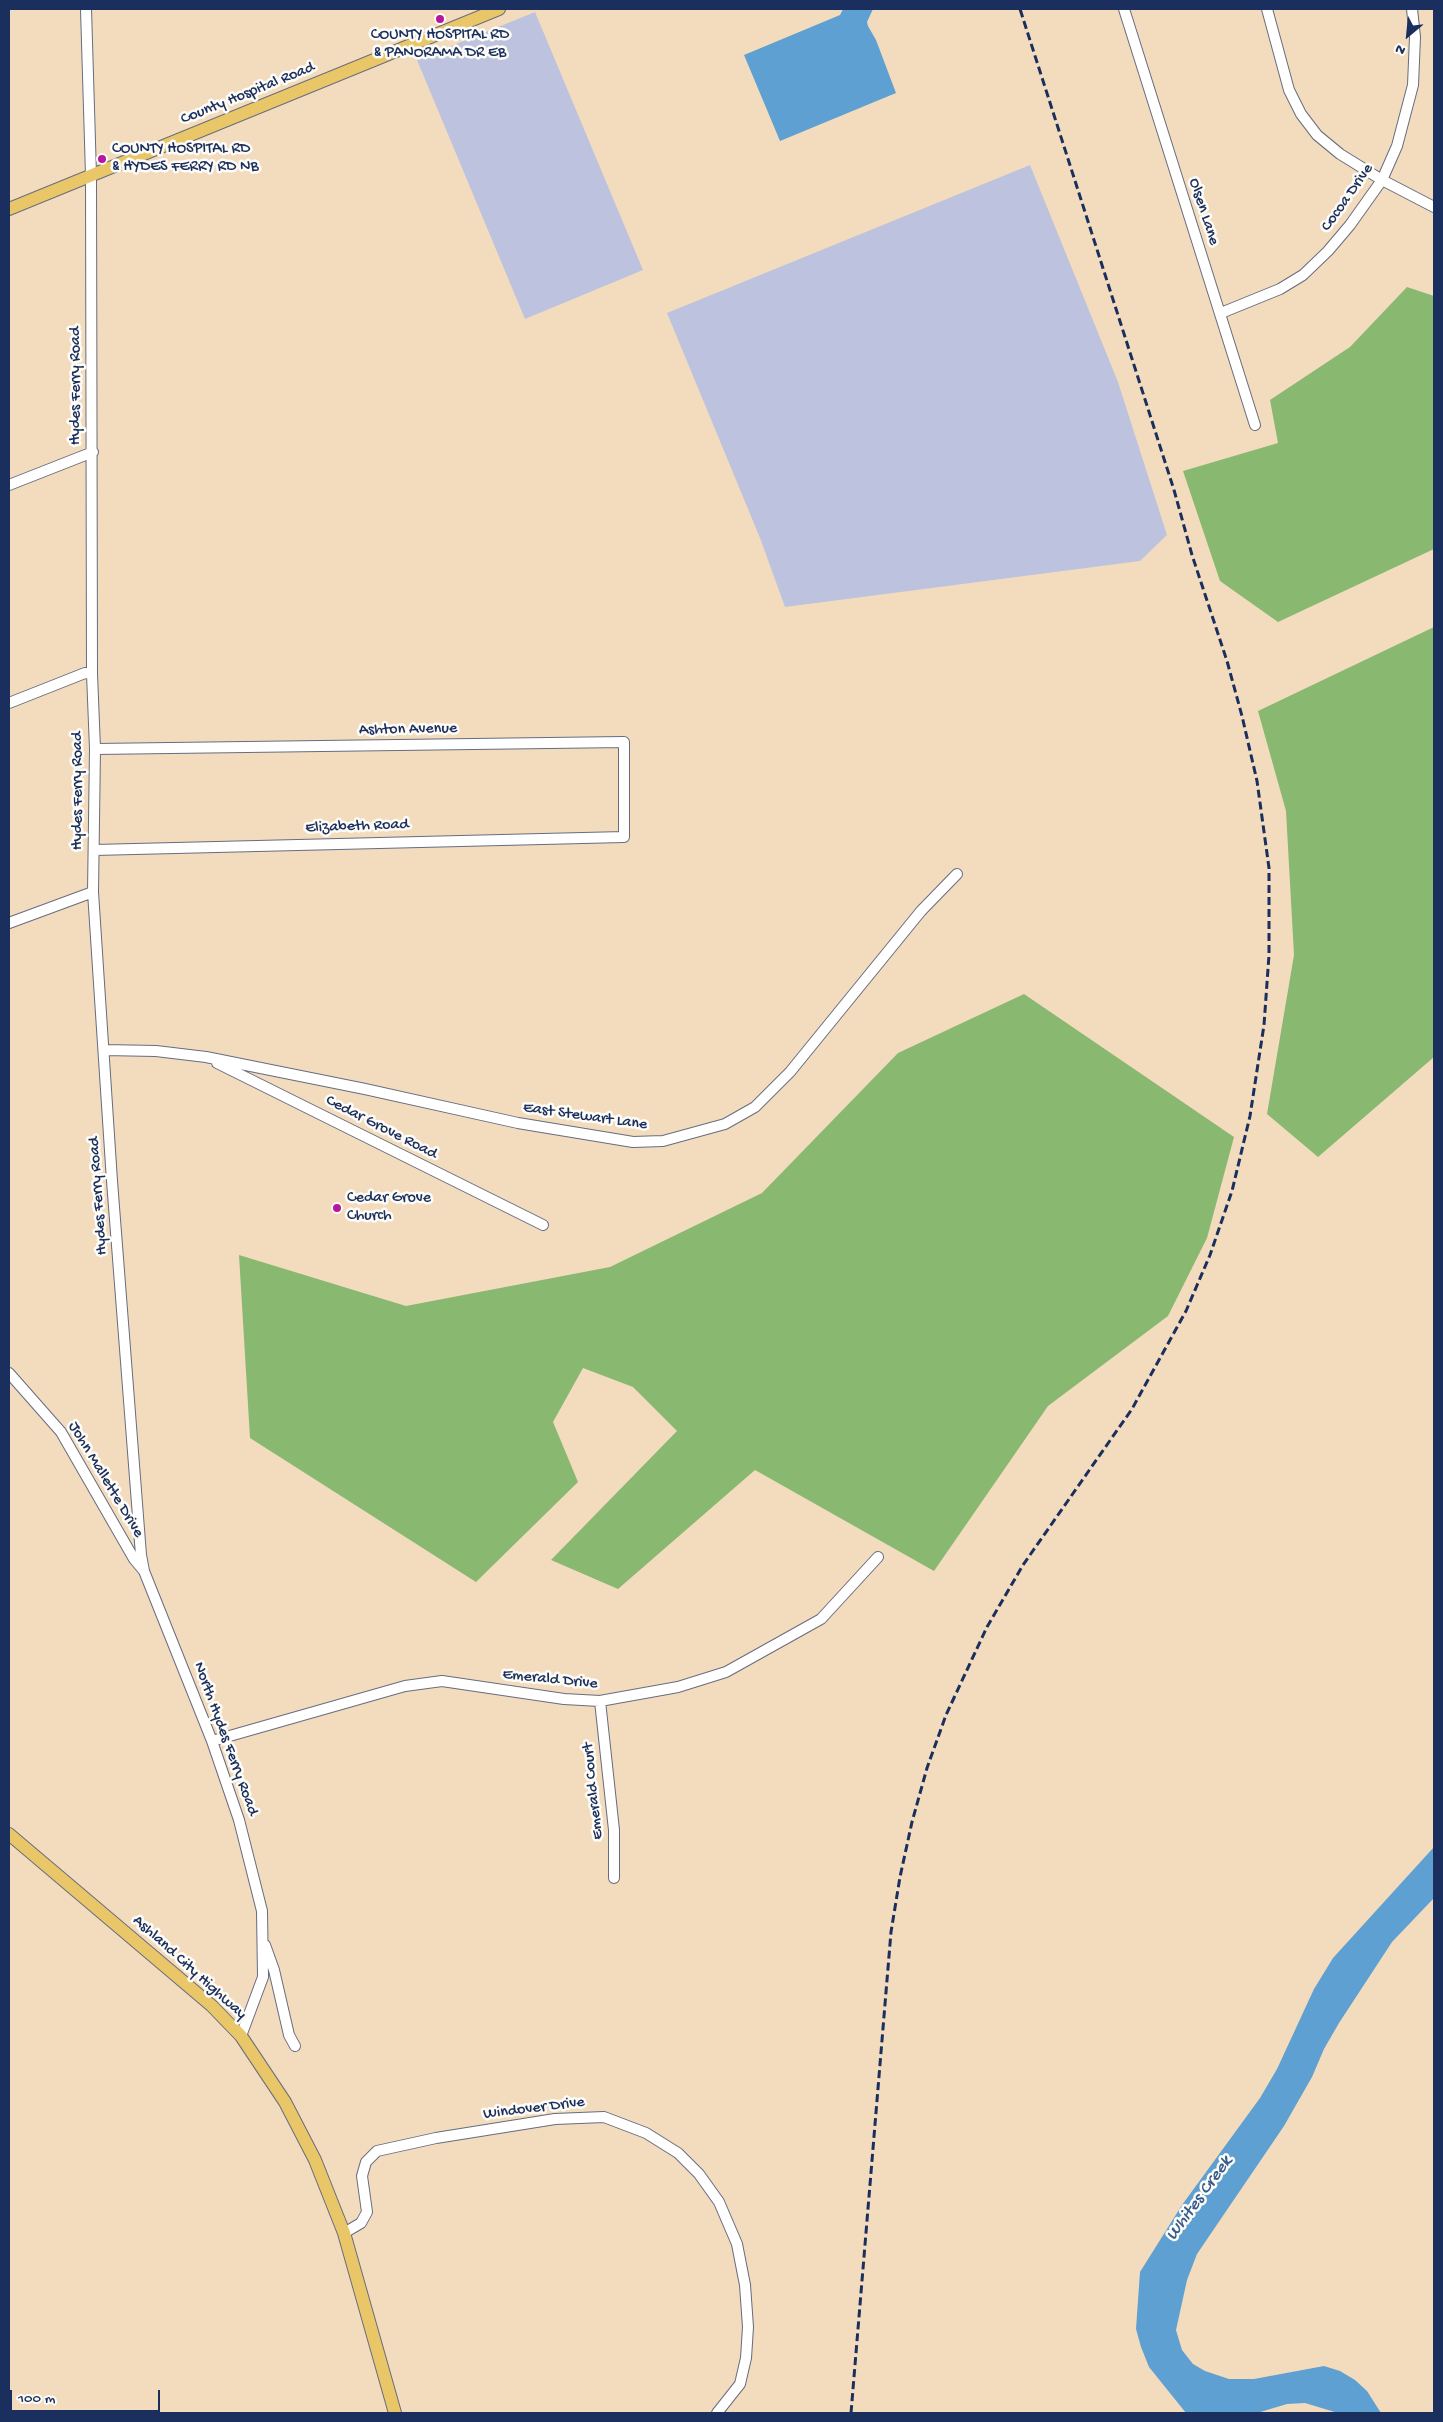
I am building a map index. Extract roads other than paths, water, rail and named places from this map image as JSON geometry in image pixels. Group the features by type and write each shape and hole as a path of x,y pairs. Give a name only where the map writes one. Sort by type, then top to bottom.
{"main road":[{"name":"County Hospital Road","path":"9,209 499,9"},
{"name":"Ashland City Highway","path":"9,1834 212,2006 241,2036 285,2102 315,2160 344,2233 395,2413"}],"street":[{"name":"Hydes Ferry Road","path":"86,9 91,175 92,674 95,749 93,892 141,1555 144,1571"},
{"name":"Olsen Lane","path":"1124,9 1191,226 1221,313 1254,425"},
{"path":"1267,9 1289,90 1301,114 1317,135 1340,154 1382,180 1434,207"},
{"name":"Cocoa Drive","path":"1221,313 1280,289 1303,275 1328,251 1382,180 1397,146 1412,85 1415,37 1412,9"},
{"path":"9,485 93,452"},
{"path":"9,703 85,673 92,674"},
{"name":"Ashton Avenue","path":"95,749 624,742 624,837 621,837"},
{"name":"Elizabeth Road","path":"94,850 621,837"},
{"name":"East Stewart Lane","path":"104,1050 156,1051 206,1057 272,1069 518,1123 633,1142 663,1141 725,1124 755,1107 790,1072 921,911 957,874"},
{"path":"9,923 93,892"},
{"name":"Cedar Grove Road","path":"206,1057 543,1225"},
{"name":"John Mallette Drive","path":"9,1373 61,1432 134,1559"},
{"name":"Emerald Drive","path":"212,1741 405,1686 442,1681 564,1699 600,1701 678,1687 726,1672 821,1619 878,1558"},
{"name":"North Hydes Ferry Road","path":"134,1559 144,1571 212,1741 239,1820 262,1911 263,1977 241,2036"},
{"name":"Emerald Court","path":"600,1701 614,1830 614,1878"},
{"name":"North Hydes Ferry Road","path":"262,1937 274,1970 289,2035 295,2046"},
{"name":"Windover Drive","path":"344,2233 361,2223 367,2212 362,2176 366,2162 377,2151 436,2138 554,2119 604,2117 646,2133 678,2153 699,2174 719,2202 737,2244 745,2285 748,2326 746,2358 740,2384 717,2413"}],"water":[{"path":"843,9 873,9 867,22 868,26 876,40 896,93 780,141 744,55 840,15"},
{"name":"Whites Creek","path":"1434,1847 1434,1898 1392,1942 1339,2023 1324,2049 1312,2077 1284,2126 1197,2254 1187,2280 1176,2330 1182,2350 1193,2364 1205,2371 1229,2379 1254,2379 1324,2366 1340,2371 1355,2380 1367,2391 1381,2413 1338,2413 1305,2403 1287,2404 1257,2413 1186,2413 1149,2367 1141,2347 1136,2329 1140,2272 1182,2205 1260,2098 1277,2069 1314,1989 1333,1958"}],"railway":[{"path":"851,2413 891,1932 912,1822 927,1768 946,1715 987,1627 1023,1565 1132,1409 1186,1311 1210,1255 1232,1191 1250,1116 1264,1025 1269,955 1269,868 1257,781 1242,716 1174,490 1020,9"}],"place":[{"name":"COUNTY HOSPITAL RD & PANORAMA DR EB","path":"440,19"},
{"name":"COUNTY HOSPITAL RD & HYDES FERRY RD NB","path":"102,159"},
{"name":"Cedar Grove Church","path":"337,1208"}]}
